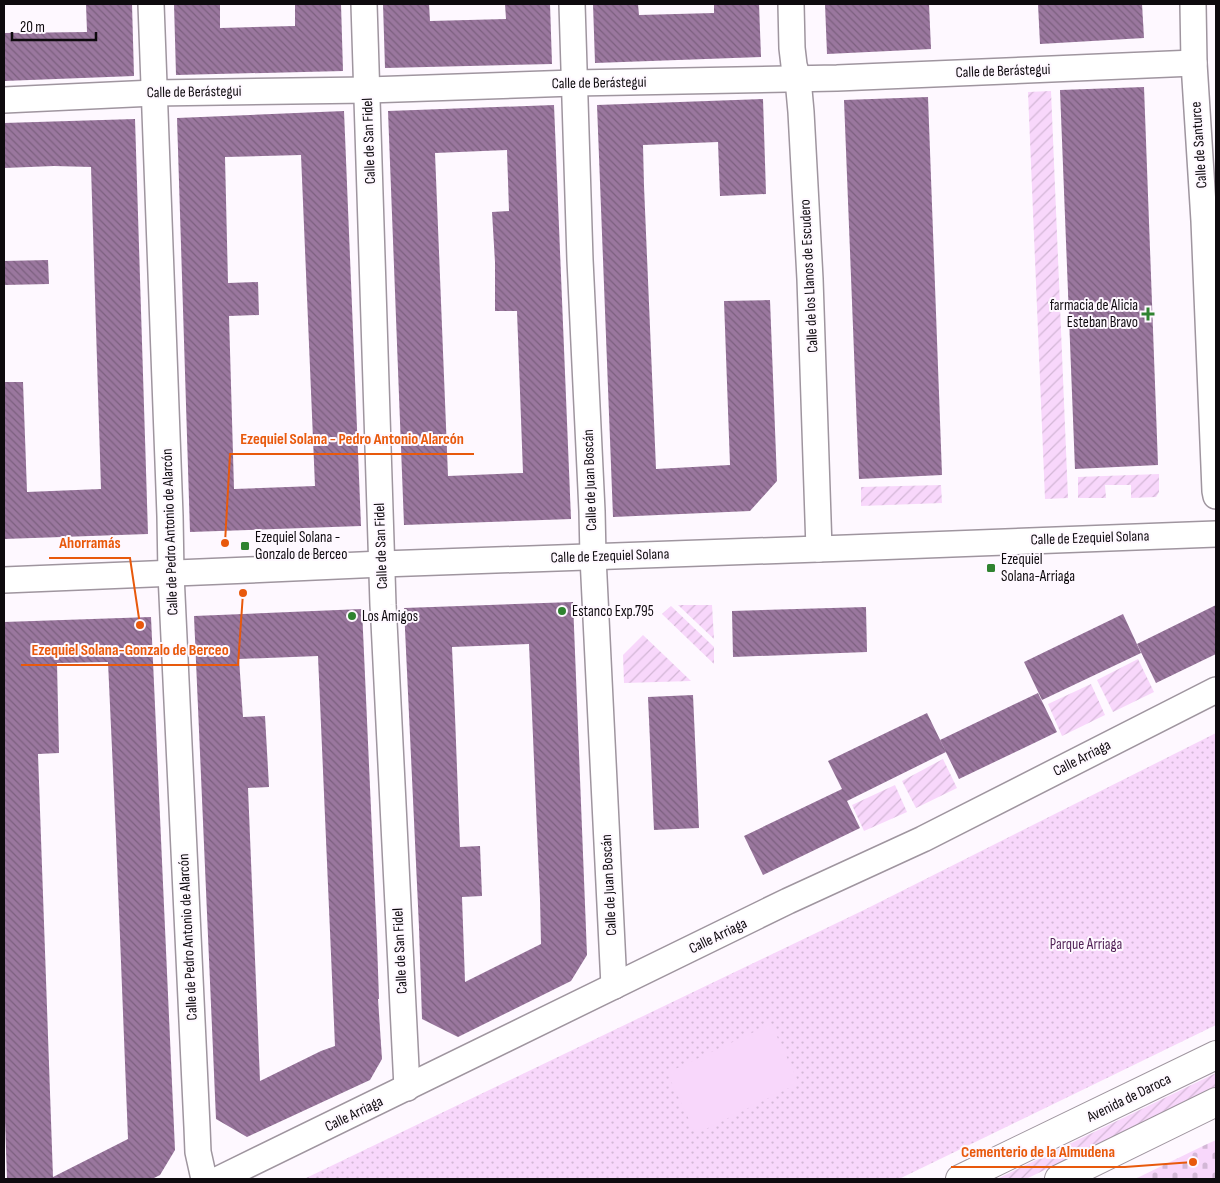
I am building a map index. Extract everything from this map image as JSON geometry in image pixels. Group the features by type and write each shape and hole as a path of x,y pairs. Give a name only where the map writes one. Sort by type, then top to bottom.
{"main road":[{"name":"Avenida de Daroca","path":"960,1179 1216,1055"},
{"path":"1059,1179 1216,1102"}],"street":[{"name":"Calle de Pedro Antonio de Alarcón","path":"151,4 171,574 198,1152 204,1179"},
{"name":"Calle de San Fidel","path":"364,4 383,605 407,1088"},
{"name":"Calle de Juan Boscán","path":"572,4 580,260 614,986"},
{"name":"Calle de los Llanos de Escudero","path":"791,4 792,48 798,79 810,279 819,549"},
{"name":"Calle de Santurce","path":"1193,4 1194,63 1204,221 1216,496"},
{"name":"Calle de Berástegui","path":"4,100 154,93 368,90 574,83 798,79 1194,63"},
{"name":"Calle de Ezequiel Solana","path":"4,580 382,564 1216,534"},
{"name":"Calle Arriaga","path":"219,1179 788,901 915,842 1216,690"}],"green space":[{"path":"1051,91 1068,498 1045,499 1028,92"},
{"path":"1159,474 1159,492 1156,497 1131,498 1131,485 1105,485 1106,498 1078,498 1078,477"},
{"path":"941,485 942,503 861,506 861,487"},
{"path":"678,605 712,605 714,639"},
{"path":"671,606 714,647 714,664 662,614"},
{"path":"643,635 691,681 624,683 623,655"},
{"path":"1138,659 1154,692 1113,712 1097,680"},
{"path":"1091,684 1105,715 1062,736 1048,704"},
{"name":"Parque Arriaga","path":"1216,733 1216,1025 899,1179 304,1179 866,909"},
{"path":"943,759 957,788 916,808 902,781"},
{"path":"895,785 907,812 864,831 852,805"},
{"path":"771,1024 799,1083 696,1134 667,1073"},
{"path":"1216,1073 1216,1087 1026,1179 997,1179"},
{"path":"1216,1140 1216,1179 1135,1179 1205,1145"}],"building":[{"path":"86,4 132,4 134,76 4,81 4,33 87,32"},
{"path":"174,4 220,4 220,28 295,26 295,4 341,4 343,71 176,75"},
{"path":"383,4 429,4 430,21 506,19 505,4 550,4 552,64 385,68"},
{"path":"593,4 638,4 639,15 714,13 714,4 759,4 761,57 595,63"},
{"path":"825,4 929,4 931,49 827,54"},
{"path":"1038,4 1142,4 1144,38 1040,44"},
{"path":"1144,87 1158,465 1075,469 1060,90"},
{"path":"928,97 942,475 859,479 844,100"},
{"path":"763,99 766,194 720,196 718,142 643,145 644,186 656,469 730,465 724,301 770,300 777,481 750,511 613,517 597,105"},
{"path":"554,105 571,519 404,525 388,111","holes":["507,150 509,211 492,212 495,311 517,311 523,473 448,476 435,153"]},
{"path":"344,111 361,526 190,532 177,118","holes":["301,155 315,486 234,489 229,316 259,315 258,282 228,283 225,157"]},
{"path":"135,119 148,534 4,539 4,382 23,382 27,492 101,489 91,167 4,168 4,123"},
{"path":"48,260 49,284 4,285 4,261"},
{"path":"573,602 587,955 571,981 458,1037 422,1019 404,608","holes":["529,644 541,944 465,982 462,897 482,896 480,846 460,847 452,647"]},
{"path":"1216,605 1216,654 1156,683 1137,644"},
{"path":"866,607 867,652 733,657 732,611"},
{"path":"362,609 382,1059 370,1080 247,1137 216,1119 194,616","holes":["318,656 335,1046 260,1081 248,788 269,787 265,716 243,717 239,659"]},
{"path":"1123,614 1141,653 1042,700 1024,662"},
{"path":"151,617 175,1150 160,1175 152,1179 7,1179 4,1091 4,622","holes":["108,662 128,1139 53,1177 38,754 59,753 57,663"]},
{"path":"1038,693 1057,732 959,779 940,740"},
{"path":"693,695 699,828 654,830 648,697"},
{"path":"927,713 946,752 847,801 860,828 763,875 744,836 842,789 828,761"}],"place":[{"name":"farmacia de Alicia Esteban Bravo","path":"1148,314"},
{"name":"Ezequiel Solana - Pedro Antonio Alarcón","path":"225,543"},
{"name":"Ezequiel Solana - Gonzalo de Berceo","path":"245,546"},
{"name":"Ezequiel Solana-Arriaga","path":"991,568"},
{"name":"Ezequiel Solana-Gonzalo de Berceo","path":"243,593"},
{"name":"Estanco Exp.795","path":"562,611"},
{"name":"Los Amigos","path":"352,616"},
{"name":"Ahorramás","path":"140,625"},
{"name":"Cementerio de la Almudena","path":"1193,1162"}]}
